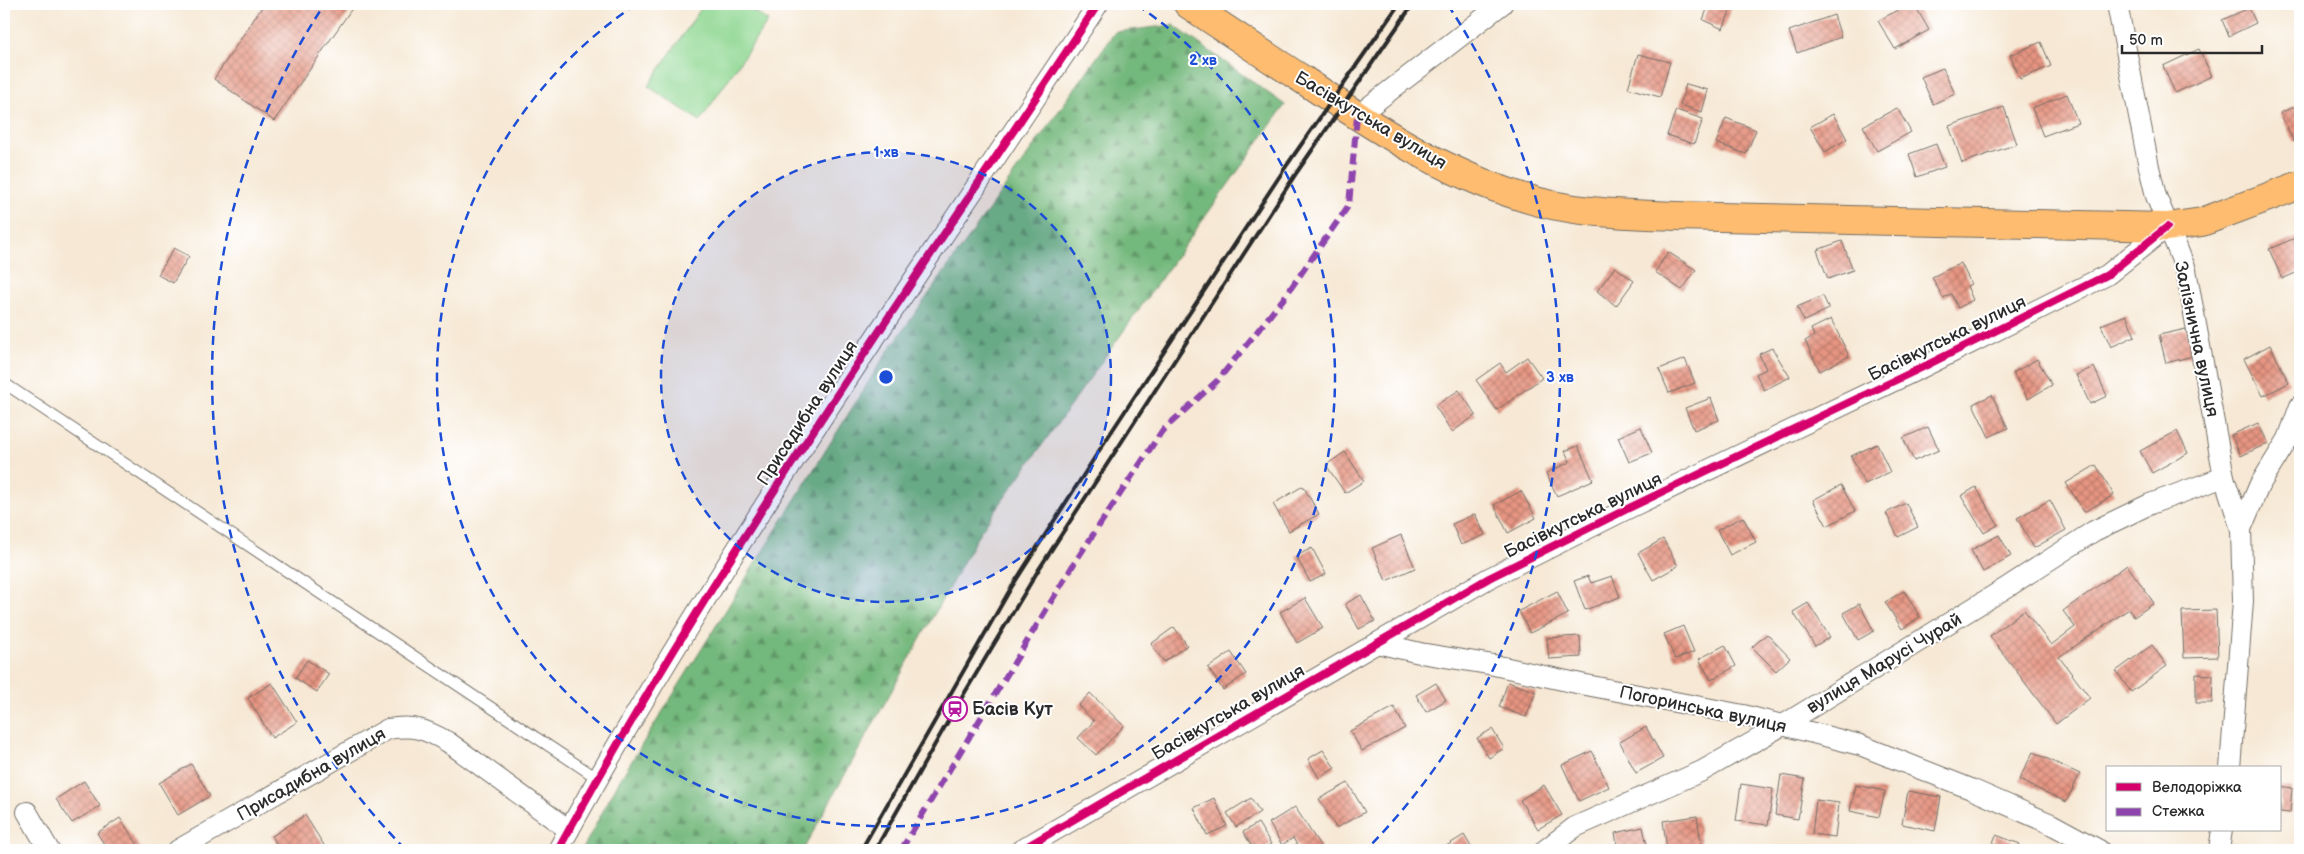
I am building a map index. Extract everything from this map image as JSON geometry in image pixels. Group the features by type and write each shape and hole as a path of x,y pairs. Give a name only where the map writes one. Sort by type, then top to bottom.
{"main road":[{"name":"Басівкутська вулиця","path":"1188,4 1357,116 1434,159 1482,183 1523,197 1571,209 1619,214 1675,216 2167,227 2202,222 2300,185"}],"street":[{"name":"Присадибна вулиця","path":"558,850 597,778 738,547 875,335 1098,4"},
{"path":"1357,116 1502,4"},
{"name":"Залізнична вулиця","path":"2118,4 2149,167 2156,196 2167,227 2186,270 2224,477 2241,529 2243,601 2230,766"},
{"name":"Басівкутська вулиця","path":"1021,850 1489,578 1629,508 1923,367 2107,275 2167,227"},
{"name":"Залізнична вулиця","path":"2241,529 2259,486 2288,439 2300,406"},
{"name":"вулиця Марусі Чурай","path":"1546,850 1575,827 1702,771 1783,725 2009,586 2094,531 2150,504 2224,477"},
{"name":"Погоринська вулиця","path":"1377,642 1420,653 1494,664 1580,684 1743,715 1860,745 1971,789 2051,824 2099,850"},
{"name":"Присадибна вулиця","path":"178,850 388,729 408,726 428,730 448,742 569,830"},
{"path":"26,812 49,850"},
{"path":"2219,850 2222,832"}],"lane":[{"path":"4,383 597,778"}],"green space":[{"path":"704,4 743,4 768,21 700,121 648,86"},
{"path":"1173,25 1285,105 980,532 803,850 582,850 618,783 884,357 1115,32"}],"building":[{"path":"264,4 355,4 274,121 214,79"},
{"path":"1709,4 1733,4 1723,29 1703,20"},
{"path":"1908,4 1914,4 1929,30 1895,49 1878,21"},
{"path":"2249,8 2256,23 2229,36 2222,20"},
{"path":"1834,15 1841,37 1797,53 1789,31"},
{"path":"2041,42 2051,66 2020,79 2010,55"},
{"path":"2199,49 2212,76 2175,93 2163,66"},
{"path":"1638,54 1670,62 1660,97 1628,88"},
{"path":"1943,68 1955,94 1933,104 1921,77"},
{"path":"1686,84 1708,90 1702,112 1680,105"},
{"path":"2067,94 2078,123 2043,136 2032,108"},
{"path":"2300,104 2300,139 2294,142 2280,113"},
{"path":"2004,107 2017,144 1962,163 1949,126"},
{"path":"1897,108 1911,132 1877,151 1863,126"},
{"path":"1676,110 1703,119 1694,144 1667,135"},
{"path":"1833,114 1847,139 1825,152 1810,127"},
{"path":"1726,118 1756,130 1746,154 1716,143"},
{"path":"1936,144 1945,167 1917,177 1909,154"},
{"path":"2300,236 2300,271 2282,279 2269,249"},
{"path":"1842,241 1853,270 1828,279 1817,250"},
{"path":"174,248 189,256 173,283 158,275"},
{"path":"1668,252 1696,270 1682,290 1655,272"},
{"path":"1961,263 1971,284 1967,286 1973,300 1958,308 1951,294 1943,298 1932,277"},
{"path":"1615,267 1634,281 1616,306 1597,291"},
{"path":"1823,296 1829,309 1804,321 1797,307"},
{"path":"2126,315 2135,336 2111,347 2101,325"},
{"path":"1831,319 1849,356 1820,371 1805,341 1814,336 1811,329"},
{"path":"2186,329 2193,356 2166,363 2159,335"},
{"path":"2270,345 2289,383 2263,396 2244,359"},
{"path":"1772,348 1790,377 1764,390 1756,374 1766,369 1759,354"},
{"path":"1527,357 1542,378 1497,410 1476,380 1500,363 1506,372"},
{"path":"1685,359 1695,383 1669,393 1659,369"},
{"path":"2037,359 2052,385 2028,399 2013,373"},
{"path":"2094,367 2107,396 2090,404 2076,375"},
{"path":"1459,390 1476,415 1452,432 1435,406"},
{"path":"1992,395 2008,428 1989,437 1973,404"},
{"path":"1711,398 1719,420 1694,430 1685,408"},
{"path":"2258,423 2268,443 2241,456 2231,435"},
{"path":"1641,427 1652,453 1629,462 1618,437"},
{"path":"1928,427 1939,450 1914,461 1903,438"},
{"path":"2177,431 2188,453 2152,473 2140,451"},
{"path":"1877,444 1890,472 1865,484 1851,456"},
{"path":"1578,446 1593,480 1557,496 1546,473 1570,462 1565,451"},
{"path":"1345,452 1364,481 1345,493 1326,465"},
{"path":"2096,465 2114,495 2084,512 2066,483"},
{"path":"1841,485 1855,511 1827,526 1813,500"},
{"path":"1303,486 1319,514 1289,531 1273,504"},
{"path":"1976,487 1998,525 1984,533 1961,496"},
{"path":"1521,491 1536,518 1508,533 1494,505"},
{"path":"2050,500 2066,530 2034,548 2017,518"},
{"path":"1906,503 1918,527 1898,537 1886,513"},
{"path":"1475,514 1485,535 1461,545 1452,524"},
{"path":"1743,517 1756,542 1730,555 1717,530"},
{"path":"1401,535 1415,568 1386,581 1372,548"},
{"path":"1999,535 2011,556 1983,572 1971,550"},
{"path":"1663,539 1678,566 1653,580 1638,553"},
{"path":"1312,548 1326,574 1310,582 1296,556"},
{"path":"2127,565 2154,603 2134,617 2129,609 2059,657 2090,698 2056,724 1990,636 2024,610 2051,645 2075,627 2063,611"},
{"path":"1588,576 1591,583 1612,576 1620,597 1585,610 1574,581"},
{"path":"1557,591 1568,614 1530,633 1519,611"},
{"path":"1904,591 1920,617 1902,629 1885,602"},
{"path":"1361,595 1375,621 1359,629 1345,604"},
{"path":"1305,598 1323,628 1297,643 1280,612"},
{"path":"1808,603 1830,637 1815,646 1793,612"},
{"path":"1859,604 1874,631 1858,640 1843,613"},
{"path":"2216,610 2218,657 2184,658 2182,611"},
{"path":"1683,626 1694,652 1675,659 1664,634"},
{"path":"1174,627 1187,645 1164,662 1151,644"},
{"path":"1767,634 1790,658 1776,671 1752,647"},
{"path":"1580,636 1581,657 1549,659 1547,638"},
{"path":"1725,645 1736,666 1711,680 1699,659"},
{"path":"2152,645 2167,666 2131,692 2116,671"},
{"path":"1231,652 1246,674 1223,690 1208,668"},
{"path":"307,660 329,674 317,692 295,678"},
{"path":"2196,674 2213,675 2212,703 2196,703"},
{"path":"1508,682 1536,692 1526,717 1499,707"},
{"path":"272,683 297,722 272,738 248,698"},
{"path":"1436,683 1446,700 1426,712 1416,695"},
{"path":"1090,693 1124,726 1096,755 1078,738 1094,721 1078,706"},
{"path":"1394,707 1405,728 1362,751 1350,731"},
{"path":"1646,727 1663,758 1636,773 1620,742"},
{"path":"1492,729 1504,748 1489,758 1477,738"},
{"path":"1323,750 1335,768 1319,778 1308,759"},
{"path":"1592,751 1609,787 1579,801 1562,765"},
{"path":"2033,752 2080,774 2066,802 2019,780"},
{"path":"191,764 210,796 178,815 159,783"},
{"path":"1781,775 1805,779 1798,819 1775,815"},
{"path":"84,781 100,806 72,823 56,799"},
{"path":"1348,783 1365,812 1336,828 1319,799"},
{"path":"1741,784 1773,789 1768,825 1736,821"},
{"path":"1544,785 1562,815 1538,829 1520,800"},
{"path":"1856,785 1885,791 1879,817 1850,811"},
{"path":"2282,786 2292,788 2290,813 2282,812"},
{"path":"1908,791 1941,797 1935,831 1902,824"},
{"path":"1214,798 1227,826 1207,835 1194,808"},
{"path":"1251,798 1260,812 1236,827 1227,813"},
{"path":"1816,800 1839,803 1835,837 1812,834"},
{"path":"1295,807 1321,847 1316,850 1300,850 1293,838 1282,845 1269,823"},
{"path":"305,815 327,850 280,850 272,836"},
{"path":"1697,816 1702,849 1667,850 1663,821"},
{"path":"120,818 140,848 136,850 108,850 97,833"},
{"path":"1258,823 1271,844 1261,850 1254,850 1243,832"},
{"path":"1643,827 1648,850 1618,850 1615,833"},
{"path":"1464,835 1473,850 1444,850 1443,848"},
{"path":"1996,835 2020,844 2017,850 1990,850"}],"railway":[{"path":"861,850 1011,588 1287,165 1399,4"},
{"path":"875,850 955,709 1039,569 1297,172 1413,4"}],"marked path":[{"path":"901,850 1075,562 1162,431 1218,380 1284,298 1349,205 1357,116"}],"cycle path":[{"path":"558,850 684,633 751,527 819,421 1098,4"},
{"path":"1021,850 1489,578 1629,508 1923,367 2107,275 2167,227"}],"place":[{"name":"Басів Кут","path":"955,709"}]}
